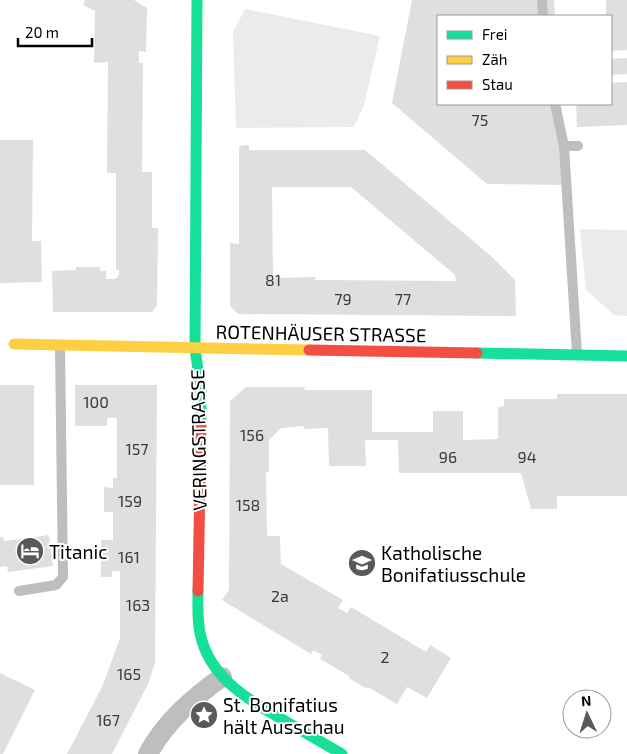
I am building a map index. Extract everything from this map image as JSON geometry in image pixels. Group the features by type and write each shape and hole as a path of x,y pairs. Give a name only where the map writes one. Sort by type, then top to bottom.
{"street":[{"name":"VERINGSTRASSE","path":"196,0 195,349 201,389 198,610 200,633 210,659 222,677 250,701 342,754"},
{"name":"ROTENHÄUSER STRASSE","path":"14,344 627,356"},
{"path":"148,754 168,724 183,708 222,677"}],"lane":[{"path":"542,0 543,15"},
{"path":"555,105 564,146 577,355"},
{"path":"564,146 578,146"},
{"path":"18,591 56,585 63,576 60,346"}],"shaded area":[{"path":"245,9 380,36 364,105 354,127 236,128 233,32"},
{"path":"580,229 627,230 627,316 614,315 586,290"}],"building":[{"path":"85,0 134,0 147,8 146,52 139,51 139,63 143,63 142,172 152,172 152,228 158,228 157,306 152,312 53,312 52,271 76,270 76,267 100,267 100,271 106,271 106,279 115,279 119,275 119,270 116,270 116,173 107,173 108,62 94,63 95,11 83,5"},
{"path":"412,0 554,0 555,15 437,15 437,105 561,105 567,185 487,184 392,103"},
{"path":"606,0 627,0 627,50 612,51 612,15 606,15"},
{"path":"627,58 627,74 612,75 612,59"},
{"path":"627,82 627,125 577,127 576,105 612,105 612,83"},
{"path":"0,140 33,140 32,241 41,241 42,282 0,283"},
{"path":"249,145 249,150 365,150 491,256 515,280 516,316 238,314 230,306 230,243 239,244 239,146","holes":["272,187 351,187 455,275 456,281 315,280 316,277 273,278"]},
{"path":"0,385 34,385 34,485 0,485"},
{"path":"75,385 157,385 155,663 148,684 112,754 67,754 103,685 120,638 120,571 112,571 112,577 101,577 101,540 113,540 113,512 104,512 104,487 113,488 113,478 117,478 117,418 107,418 107,426 75,426"},
{"path":"246,387 305,387 304,390 372,390 372,432 433,432 433,411 463,411 463,440 498,439 498,407 504,406 504,399 557,399 557,394 627,394 627,496 557,496 557,509 531,509 521,473 399,473 398,440 365,440 366,466 329,466 328,428 304,429 304,426 281,428 269,440 269,472 266,472 267,536 280,536 281,564 343,600 338,608 347,613 351,607 426,652 430,645 451,658 427,698 407,687 397,704 349,678 349,676 320,659 322,655 313,650 311,654 222,600 229,590 230,401"},
{"path":"49,535 53,566 8,572 7,566 0,567 0,537 3,537 4,541"},
{"path":"0,673 35,690 3,754 0,754"}],"traffic: fast":[{"path":"197,0 195,349 201,389 201,423"},
{"path":"477,353 627,356"},
{"path":"198,591 200,635 215,668 247,698 342,754"}],"traffic: slow":[{"path":"14,344 309,350"}],"traffic: jam":[{"path":"309,350 477,353"},
{"path":"198,591 201,423"}],"place":[{"name":"Titanic","path":"30,551"},
{"name":"Katholische Bonifatiusschule","path":"362,563"},
{"name":"St. Bonifatius hält Ausschau","path":"204,715"}]}
